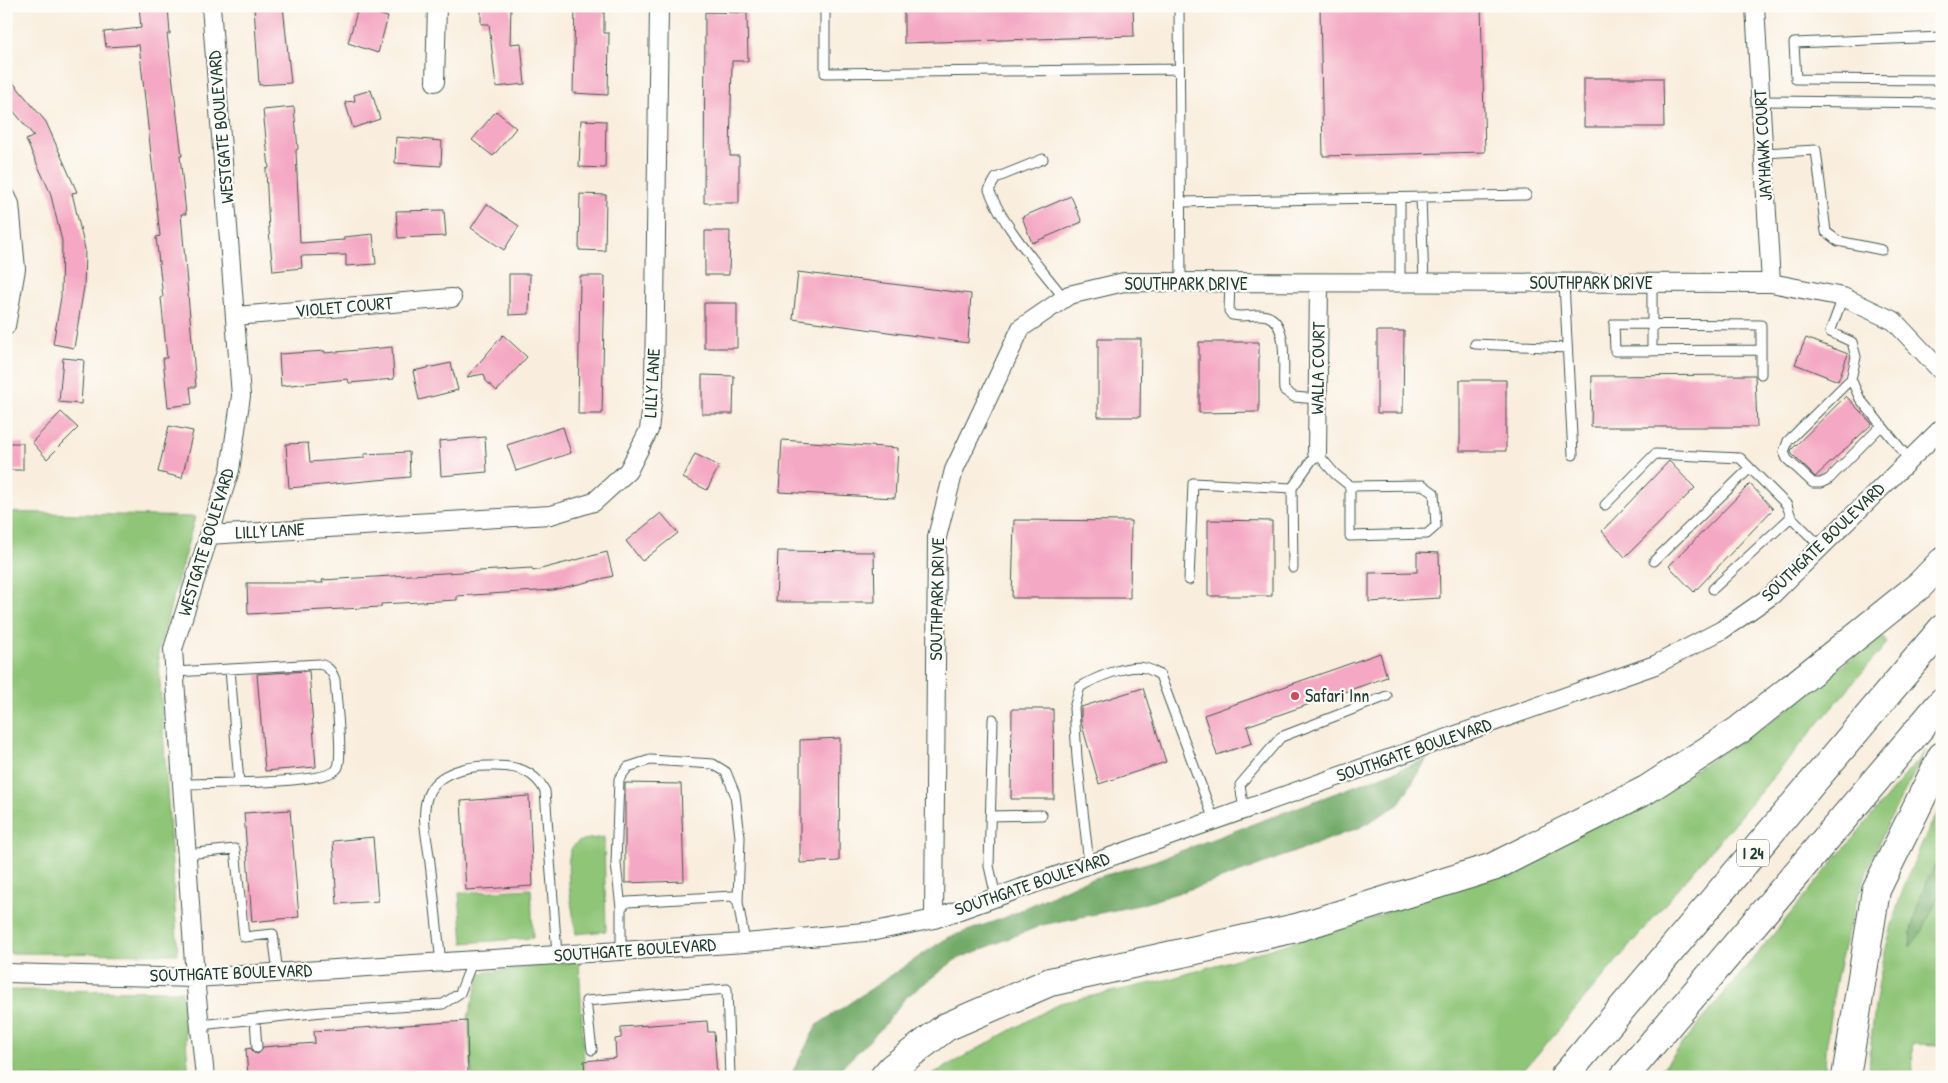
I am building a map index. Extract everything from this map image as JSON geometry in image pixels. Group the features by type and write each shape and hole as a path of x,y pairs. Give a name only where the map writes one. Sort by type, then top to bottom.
{"highway":[{"path":"884,1077 892,1068 946,1027 1050,982 1296,928 1493,867 1646,790 1739,730 1920,585 1942,562"},
{"name":"I 24","path":"1564,1077 1942,629"},
{"name":"I 24","path":"1624,1077 1942,702"},
{"path":"1846,1077 1876,890 1942,756"}],"street":[{"name":"WESTGATE BOULEVARD","path":"205,1077 195,978 172,649 230,470 241,396 211,6"},
{"path":"436,6 436,82"},
{"name":"LILLY LANE","path":"208,535 552,515 594,502 628,471 649,430 654,385 659,6"},
{"name":"JAYHAWK COURT","path":"1755,6 1771,283"},
{"path":"6,196 10,204 16,269 6,326"},
{"name":"SOUTHPARK DRIVE","path":"934,919 937,537 954,470 1021,328 1069,295 1124,282 1319,284 1771,283 1843,297 1894,321 1942,372"},
{"name":"WALLA COURT","path":"1317,452 1319,284"},
{"name":"VIOLET COURT","path":"236,316 452,298"},
{"name":"SOUTHGATE BOULEVARD","path":"6,973 195,978 745,943 875,931 934,919 1655,665 1722,630 1772,595 1942,428"}],"lane":[{"path":"825,6 825,73 1178,69"},
{"path":"1179,6 1178,69 1182,202 1181,283"},
{"path":"1942,37 1794,43 1796,79 1942,80"},
{"path":"1761,101 1942,103"},
{"path":"1764,153 1816,150 1826,232 1838,242 1882,250"},
{"path":"1043,159 996,178 989,190 994,204 1064,298"},
{"path":"1182,202 1526,195"},
{"path":"1400,198 1400,283"},
{"path":"1421,198 1424,283"},
{"path":"1230,283 1229,311 1232,315 1267,316 1277,323 1284,346 1284,390 1294,397 1318,399"},
{"path":"1564,283 1573,455"},
{"path":"1652,283 1652,351"},
{"path":"1843,297 1830,332 1852,342 1856,357 1850,379 1788,441 1784,452 1788,459 1813,483 1821,483 1829,479 1882,425"},
{"path":"1761,350 1615,351 1614,324 1760,325 1761,350 1761,374"},
{"path":"1475,344 1567,348"},
{"path":"1850,379 1860,400 1909,459"},
{"path":"1293,568 1292,488 1317,452 1334,474 1350,486 1423,485 1434,494 1436,526 1427,534 1350,536 1350,486"},
{"path":"1605,505 1655,454 1740,458 1787,505 1791,517 1821,547"},
{"path":"1654,561 1750,468"},
{"path":"1190,580 1193,483 1292,488"},
{"path":"1713,589 1791,517"},
{"path":"174,672 319,664 325,665 332,672 335,680 340,755 338,768 335,773 327,776 279,782 182,784"},
{"path":"1089,864 1077,758 1074,708 1080,687 1094,678 1124,670 1145,668 1160,675 1214,820"},
{"path":"230,669 239,783"},
{"path":"1244,810 1240,785 1281,737 1387,696"},
{"path":"993,719 989,866 996,897"},
{"path":"621,951 621,908 616,864 619,779 628,767 650,760 713,764 726,772 735,794 740,837 738,902 745,943"},
{"path":"441,962 425,819 428,795 437,782 453,772 482,766 508,766 526,770 541,782 545,790 557,955"},
{"path":"991,816 1042,815"},
{"path":"187,854 234,849 244,937 273,934 278,973"},
{"path":"621,908 628,902 734,896 738,902"},
{"path":"200,1025 322,1012 444,1004 460,993 473,960"},
{"path":"592,1050 586,1001 726,988 730,1077"},
{"path":"255,1020 257,1048"}],"green space":[{"path":"6,512 195,517 158,653 178,954 6,953"},
{"path":"1881,635 1887,643 1518,1077 927,1077 1060,1003 1166,980 1374,918 1680,779 1774,720"},
{"path":"1926,750 1883,833 1858,898 1834,990 1826,1050 1825,1077 1655,1077"},
{"path":"1427,759 1398,805 1359,828 1216,881 1139,905 1042,925 955,960 905,998 881,1029 832,1077 790,1077 817,1025 947,938 1004,918 1078,883 1154,861"},
{"path":"1942,804 1942,856 1929,874 1911,929 1910,946 1923,930 1939,895 1942,894 1942,1045 1912,1044 1913,1077 1869,1077 1870,1051 1877,996 1895,913 1920,847"},
{"path":"604,837 606,931 576,934 568,874 570,852 574,845 580,841"},
{"path":"1942,856 1942,894 1939,895 1923,930 1910,947 1913,923 1920,899"},
{"path":"531,889 533,938 463,943 459,893"},
{"path":"579,961 585,1074 589,1074 589,1077 472,1077 468,1017 481,973"},
{"path":"6,990 182,991 189,1077 6,1077"}],"building":[{"path":"139,6 168,6 170,34 167,34 182,156 180,156 186,214 181,214 196,387 190,387 192,404 168,407 163,358 167,358 161,298 163,297 156,237 160,236 139,45 106,47 104,32 141,28"},
{"path":"254,6 283,6 291,83 259,85"},
{"path":"481,6 511,6 510,44 521,43 525,84 496,87 489,24 481,24"},
{"path":"575,6 604,6 604,33 609,33 608,95 573,93"},
{"path":"904,6 1133,6 1134,36 904,43"},
{"path":"1320,6 1481,6 1485,152 1323,156"},
{"path":"358,8 388,17 378,53 348,43"},
{"path":"705,12 747,13 748,61 732,61 730,156 739,156 739,203 704,203"},
{"path":"6,74 46,122 77,192 72,193 85,249 84,287 74,348 53,344 61,297 62,241 50,192 26,140 34,136 6,102"},
{"path":"1584,78 1663,78 1664,127 1584,127"},
{"path":"371,90 380,119 353,128 345,102 355,101 354,95"},
{"path":"294,107 298,149 296,150 300,243 344,240 344,237 373,234 376,264 346,266 346,255 301,256 302,268 273,271 266,169 269,168 263,110"},
{"path":"496,111 516,128 493,156 472,140"},
{"path":"581,120 606,121 605,168 579,167"},
{"path":"396,137 442,141 441,166 395,163"},
{"path":"580,194 606,195 605,251 579,250"},
{"path":"1071,196 1082,222 1032,243 1022,217"},
{"path":"487,204 519,226 504,250 471,228"},
{"path":"444,210 446,236 398,238 396,211"},
{"path":"705,231 730,231 729,275 705,275"},
{"path":"798,272 971,294 968,343 793,319"},
{"path":"509,274 530,274 529,314 509,315"},
{"path":"580,276 605,276 602,414 578,414"},
{"path":"704,303 737,303 737,348 704,348"},
{"path":"1377,331 1404,331 1403,413 1377,413"},
{"path":"503,335 527,357 497,391 486,381 484,374 467,377"},
{"path":"1806,338 1848,354 1838,381 1795,364"},
{"path":"1098,339 1141,339 1140,417 1098,417"},
{"path":"1199,342 1259,342 1259,412 1199,413"},
{"path":"392,347 394,379 349,383 348,379 281,386 279,354 325,351 325,353"},
{"path":"63,358 84,360 81,404 59,402"},
{"path":"451,363 458,390 419,400 413,371"},
{"path":"702,375 734,376 733,414 702,414"},
{"path":"1755,375 1757,427 1591,427 1592,376"},
{"path":"1460,380 1506,380 1506,451 1460,451"},
{"path":"1846,396 1872,424 1815,477 1792,454 1791,450"},
{"path":"61,412 78,428 47,459 32,442"},
{"path":"169,426 193,431 182,478 158,472"},
{"path":"563,427 571,453 516,471 507,445"},
{"path":"485,437 487,472 441,476 439,441"},
{"path":"782,440 898,448 895,498 779,492"},
{"path":"6,443 23,443 23,470 6,470"},
{"path":"308,443 310,462 364,458 364,454 409,452 410,477 289,488 286,444"},
{"path":"695,454 719,466 707,490 683,478"},
{"path":"1669,461 1695,488 1625,557 1602,531"},
{"path":"1750,484 1773,509 1694,592 1669,566"},
{"path":"661,513 678,533 642,561 626,541"},
{"path":"1014,520 1131,521 1130,598 1012,598"},
{"path":"1208,520 1272,521 1272,596 1208,596"},
{"path":"778,551 874,552 875,602 776,602"},
{"path":"607,552 613,576 553,590 457,596 457,600 381,604 381,607 248,614 247,583 323,583 322,580 532,568 533,571"},
{"path":"1417,552 1439,553 1440,598 1369,602 1369,573 1417,572"},
{"name":"Safari Inn","path":"1380,653 1387,677 1247,726 1252,743 1217,755 1204,715"},
{"path":"309,671 316,767 265,771 257,674"},
{"path":"1143,688 1166,762 1099,784 1081,722 1081,707"},
{"path":"1012,709 1053,709 1054,799 1011,799"},
{"path":"840,738 839,861 800,863 800,740"},
{"path":"625,783 681,784 684,881 625,883"},
{"path":"529,796 533,886 466,890 461,801"},
{"path":"290,810 299,917 252,922 244,813"},
{"path":"373,837 378,901 337,904 333,841"},
{"path":"467,1021 468,1077 248,1077 246,1049 251,1048 254,1053 258,1054 263,1047 315,1043 314,1031"},
{"path":"707,1021 708,1032 714,1032 717,1075 589,1077 589,1074 585,1074 584,1061 616,1058 615,1039 621,1038 621,1027"}],"place":[{"name":"Safari Inn","path":"1295,696"}]}
